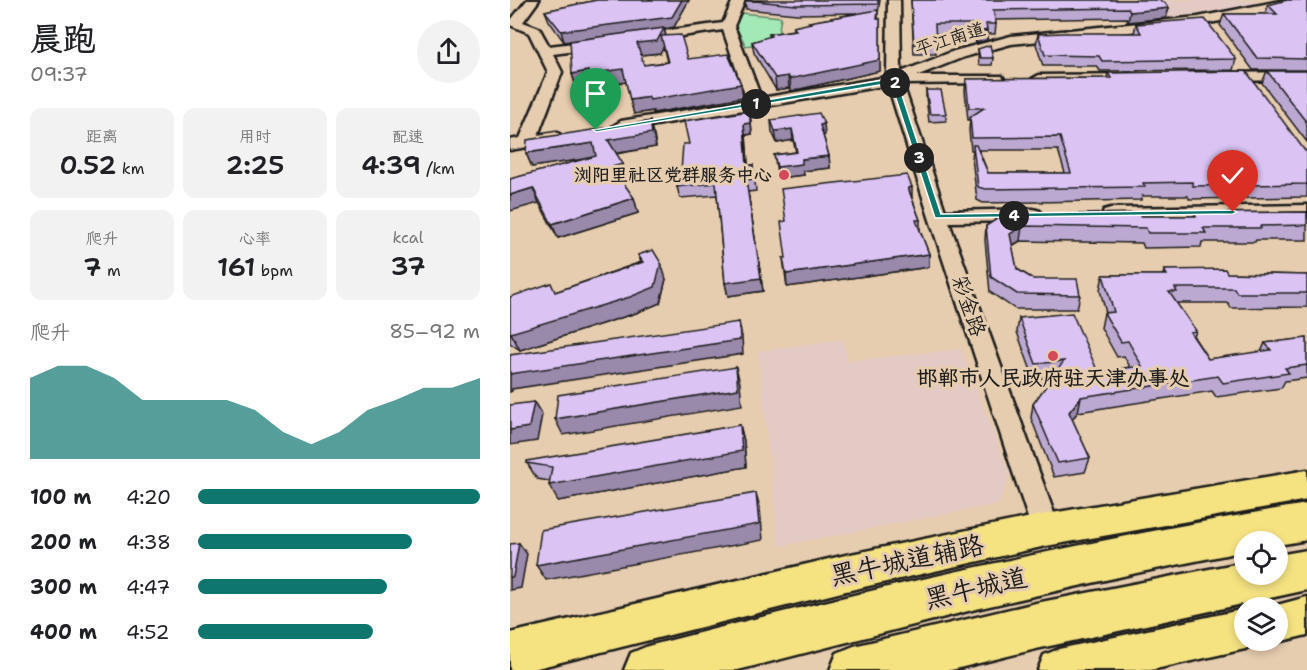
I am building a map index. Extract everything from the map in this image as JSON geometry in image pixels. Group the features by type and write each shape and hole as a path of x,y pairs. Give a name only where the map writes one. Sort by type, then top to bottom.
{"highway":[{"name":"黑牛城道","path":"648,670 965,589 1132,554 1307,522"},
{"path":"854,670 1036,626 1307,570"}],"main road":[{"name":"黑牛城道辅路","path":"510,654 835,575 1046,530 1307,485"},
{"path":"1288,620 1307,616"},
{"path":"1082,667 1234,632"}],"street":[{"path":"527,142 555,72 534,31 515,23 533,0"},
{"path":"739,0 728,26 756,104"},
{"name":"彩金路","path":"894,0 894,80 938,217 1046,530"},
{"path":"1261,0 1282,5"},
{"name":"平江南道","path":"608,128 894,80 929,64 1026,38 1209,25 1298,0"},
{"path":"544,51 728,26"},
{"path":"1233,58 1261,95"},
{"path":"1200,77 1307,76"},
{"path":"894,80 1153,78"},
{"path":"510,145 573,134"},
{"path":"1093,214 1307,211"},
{"path":"938,217 1057,215"}],"shaded area":[{"path":"1159,0 1254,0 1260,6 1170,17"},
{"path":"843,339 848,361 961,349 1010,475 999,504 779,546 758,351"}],"green space":[{"path":"740,13 781,17 778,35 781,40 746,46 735,25"}],"building":[{"path":"597,0 682,0 672,17 561,31 545,11"},
{"path":"745,0 878,0 878,4 796,5"},
{"path":"911,0 1160,0 1169,8 1130,12 1128,8 993,10 996,24 986,24 987,30 976,33 975,24 935,24 936,44 914,44"},
{"path":"1287,0 1307,0 1307,59 1257,58 1224,14 1277,14 1268,5"},
{"path":"878,10 880,60 790,79 788,76 775,78 752,42 771,36 769,34 796,30 793,27 811,23 809,22"},
{"path":"1205,19 1236,59 1102,61 1099,56 1045,55 1038,34 1141,33 1136,24"},
{"path":"664,28 657,41 637,43 644,65 668,62 661,36 681,35 688,59 728,54 741,84 650,100 649,97 630,100 623,69 572,74 570,41"},
{"path":"990,45 993,58 980,58 978,49"},
{"path":"1246,71 1307,151 1307,184 1193,186 1192,182 1143,183 1145,187 985,189 978,187 973,145 976,145 988,173 1071,173 1060,137 972,138 970,117 984,108 969,108 966,79 1111,78 1108,73"},
{"path":"1267,71 1307,71 1307,123"},
{"path":"926,90 941,90 946,114 930,114"},
{"path":"750,111 750,123 744,124 747,166 753,165 754,179 746,180 761,278 725,283 716,183 677,187 678,172 681,172 683,144 689,144 684,121"},
{"path":"819,113 824,124 820,125 829,156 802,159 802,164 777,167 774,155 797,152 792,129 775,131 771,120"},
{"path":"650,121 652,133 608,140 623,164 612,167 634,198 552,224 533,188 510,195 510,179 596,156 593,143 526,153 527,140"},
{"path":"907,175 912,187 908,188 920,220 916,220 929,254 786,274 781,222 786,221 781,189"},
{"path":"1307,212 1307,225 1203,228 1206,233 1148,233 1146,228 1022,226 1010,234 1017,269 1033,279 1077,279 1080,295 1017,294 991,277 986,226 1003,215 1139,213 1140,216 1196,216 1195,213"},
{"path":"653,250 661,263 655,287 630,297 510,332 510,297 551,283 555,292 643,262 638,255"},
{"path":"1225,269 1227,273 1307,275 1307,293 1237,293 1234,288 1175,288 1177,292 1169,292 1196,331 1190,332 1208,359 1271,350 1265,343 1307,338 1307,365 1285,368 1289,373 1223,383 1218,376 1081,397 1069,412 1090,458 1058,463 1033,404 1064,361 1036,364 1019,318 1072,313 1098,372 1142,366 1128,341 1121,342 1104,313 1114,312 1103,275 1167,275 1164,270"},
{"path":"739,322 740,340 510,374 510,355"},
{"path":"736,367 738,389 555,419 558,395"},
{"path":"534,402 529,427 510,430 510,405"},
{"path":"740,425 742,451 549,485 552,467 527,463 527,461"},
{"path":"756,493 759,524 536,565 541,530"},
{"path":"519,543 513,577 510,577 510,544"}],"place":[{"name":"浏阳里社区党群服务中心","path":"784,175"},
{"name":"邯郸市人民政府驻天津办事处","path":"1053,356"}],"route":[{"path":"596,130 894,80 938,217 1233,212"}]}
